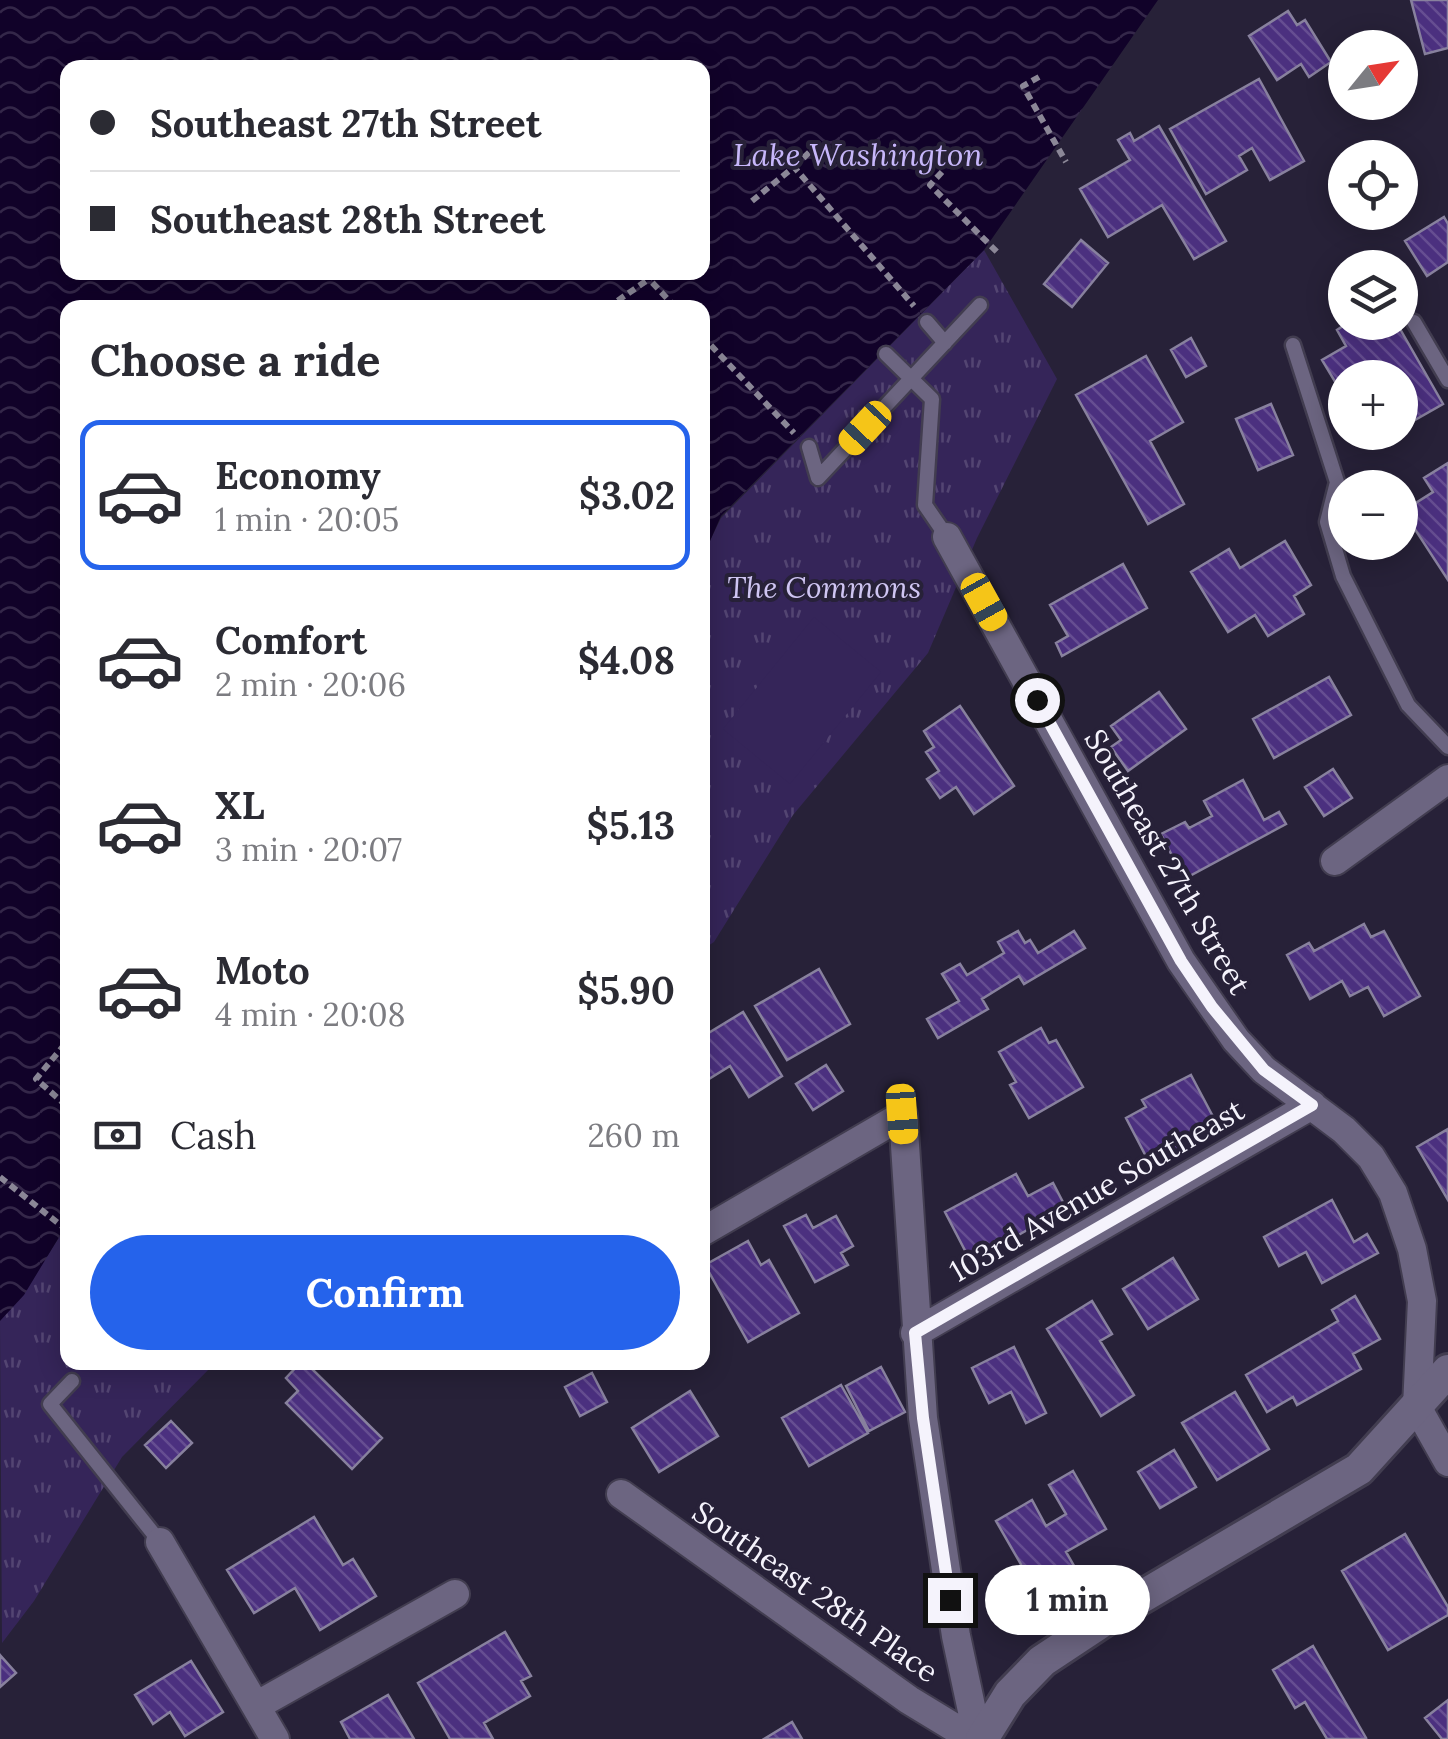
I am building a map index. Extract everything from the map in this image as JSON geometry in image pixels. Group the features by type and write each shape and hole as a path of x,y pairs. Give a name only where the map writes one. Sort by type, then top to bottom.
{"street":[{"name":"Southeast 27th Street","path":"948,538 1181,961 1236,1040 1264,1070 1344,1130 1371,1157 1393,1193 1412,1248 1422,1301 1417,1407"},
{"path":"1335,862 1448,779"},
{"name":"103rd Avenue Southeast","path":"915,1333 1312,1105"},
{"path":"710,1227 902,1114 923,1418 956,1636 978,1739"},
{"path":"978,1739 1010,1694 1042,1661 1116,1612 1347,1477 1384,1444 1448,1370"},
{"path":"1417,1407 1448,1462"},
{"name":"Southeast 28th Place","path":"621,1494 909,1700 978,1739"},
{"path":"160,1542 275,1739"},
{"path":"256,1706 455,1594"}],"lane":[{"path":"807,447 818,478 980,306"},
{"path":"927,322 945,343"},
{"path":"1418,329 1448,380"},
{"path":"1292,345 1338,482 1327,522 1343,576 1408,705 1448,747"},
{"path":"886,354 932,399 926,506 948,538"},
{"path":"72,1381 50,1404 160,1542"}],"path":[{"path":"1038,77 1023,86 1066,162"},
{"path":"752,202 822,140"},
{"path":"794,166 927,322"},
{"path":"942,172 930,185 1000,256"},
{"path":"618,300 646,280"},
{"path":"654,280 670,300"},
{"path":"710,344 807,447"},
{"path":"60,1050 36,1080 60,1100"},
{"path":"0,1177 60,1225"}],"green space":[{"name":"The Commons","path":"984,250 1057,379 977,538 928,653 793,815 710,945 710,541 721,518"},
{"path":"814,617 881,672 790,784 723,729"},
{"path":"60,1236 60,1370 208,1370 122,1457 34,1601 2,1643 0,1318 23,1294"}],"water":[{"name":"Lake Washington","path":"0,0 1158,0 984,250 721,516 710,541 710,300 60,300 60,1236 24,1295 0,1321"}],"building":[{"path":"1411,0 1448,0 1448,48 1425,54"},
{"path":"1288,11 1297,25 1305,20 1328,57 1328,64 1309,77 1301,64 1277,80 1249,36"},
{"path":"1259,79 1304,161 1270,180 1252,148 1239,156 1247,170 1206,194 1170,129"},
{"path":"1159,126 1226,241 1194,259 1162,205 1108,237 1080,189 1130,160 1118,140 1130,133 1134,141"},
{"path":"1444,217 1448,224 1448,262 1427,276 1418,262 1418,250 1411,250 1405,241"},
{"path":"1081,240 1108,263 1072,307 1044,284"},
{"path":"1191,338 1206,366 1186,377 1171,350"},
{"path":"1343,340 1406,340 1418,360 1328,360 1328,370 1322,360 1346,346"},
{"path":"1146,356 1183,422 1150,441 1184,504 1148,524 1076,395"},
{"path":"1418,360 1443,404 1418,418"},
{"path":"1271,404 1293,455 1258,470 1236,419"},
{"path":"1448,463 1448,580 1418,534 1418,502 1433,492 1424,478"},
{"path":"1285,541 1311,585 1294,596 1304,614 1268,636 1255,615 1228,632 1191,572 1229,549 1240,568"},
{"path":"1123,564 1147,608 1062,656 1056,643 1068,636 1050,605"},
{"path":"1329,677 1351,715 1274,758 1253,719"},
{"path":"1159,692 1186,729 1128,771 1111,747 1121,740 1111,726"},
{"path":"960,706 1014,786 974,814 956,787 940,798 927,779 939,771 926,752 934,747 924,731"},
{"path":"1333,769 1352,798 1324,816 1305,787"},
{"path":"1243,780 1264,820 1279,812 1286,824 1184,879 1161,834 1185,822 1189,828 1212,816 1204,801"},
{"path":"1364,924 1371,937 1384,931 1420,996 1384,1016 1368,987 1350,996 1342,981 1310,999 1287,955 1309,943 1314,951"},
{"path":"1018,931 1038,953 1074,931 1085,948 1024,984 1019,976 982,999 988,1009 938,1038 927,1019 959,1001 942,974 960,964 967,975 1004,953 998,942"},
{"path":"819,969 850,1024 787,1060 755,1006"},
{"path":"743,1012 782,1076 749,1097 730,1066 710,1078 710,1032"},
{"path":"1041,1028 1049,1043 1056,1040 1083,1087 1029,1118 1010,1085 1016,1082 999,1052"},
{"path":"826,1065 843,1091 813,1110 796,1084"},
{"path":"1191,1075 1219,1128 1150,1164 1126,1118 1146,1107 1142,1100"},
{"path":"1448,1129 1448,1200 1417,1147"},
{"path":"1016,1174 1028,1196 1053,1183 1066,1208 971,1262 945,1212"},
{"path":"1332,1200 1354,1242 1367,1234 1378,1253 1322,1283 1306,1252 1279,1266 1264,1237"},
{"path":"806,1215 813,1228 836,1216 853,1246 841,1253 848,1265 815,1282 784,1226"},
{"path":"748,1241 761,1265 769,1260 799,1313 748,1342 710,1274 710,1262"},
{"path":"1173,1258 1198,1299 1148,1329 1123,1289"},
{"path":"1355,1296 1380,1339 1353,1354 1361,1369 1297,1405 1293,1397 1267,1412 1246,1375 1338,1321 1332,1310"},
{"path":"1092,1301 1112,1334 1100,1341 1134,1395 1101,1416 1047,1329"},
{"path":"1014,1347 1046,1413 1026,1423 1011,1392 989,1403 972,1368"},
{"path":"881,1367 905,1412 869,1431 846,1386"},
{"path":"294,1370 313,1370 382,1438 352,1469 286,1403 298,1391 286,1378"},
{"path":"592,1373 607,1402 580,1416 565,1387"},
{"path":"841,1385 868,1433 809,1466 782,1418"},
{"path":"690,1391 718,1436 659,1472 632,1428"},
{"path":"1235,1392 1269,1449 1217,1480 1182,1423"},
{"path":"171,1421 192,1443 166,1468 145,1445"},
{"path":"1174,1450 1196,1487 1160,1508 1138,1472"},
{"path":"1073,1471 1106,1529 1066,1552 1077,1571 1038,1594 996,1521 1032,1500 1046,1526 1066,1514 1049,1485"},
{"path":"314,1517 343,1565 353,1559 376,1596 320,1630 295,1588 254,1613 227,1570"},
{"path":"1405,1534 1448,1607 1448,1615 1388,1650 1342,1571"},
{"path":"505,1632 531,1676 521,1681 530,1696 484,1723 493,1739 450,1739 418,1683"},
{"path":"1313,1646 1366,1738 1327,1739 1305,1702 1295,1708 1273,1670"},
{"path":"0,1655 16,1673 0,1687"},
{"path":"191,1661 223,1712 185,1736 170,1712 153,1724 135,1695"},
{"path":"388,1695 414,1739 350,1739 341,1722"},
{"path":"1448,1700 1448,1739 1442,1739 1425,1718"},
{"path":"792,1722 802,1739 764,1739"}],"route":[{"path":"950,1600 923,1418 915,1333 1312,1105 1264,1070 1212,1007 1181,961 1037,700"}]}
